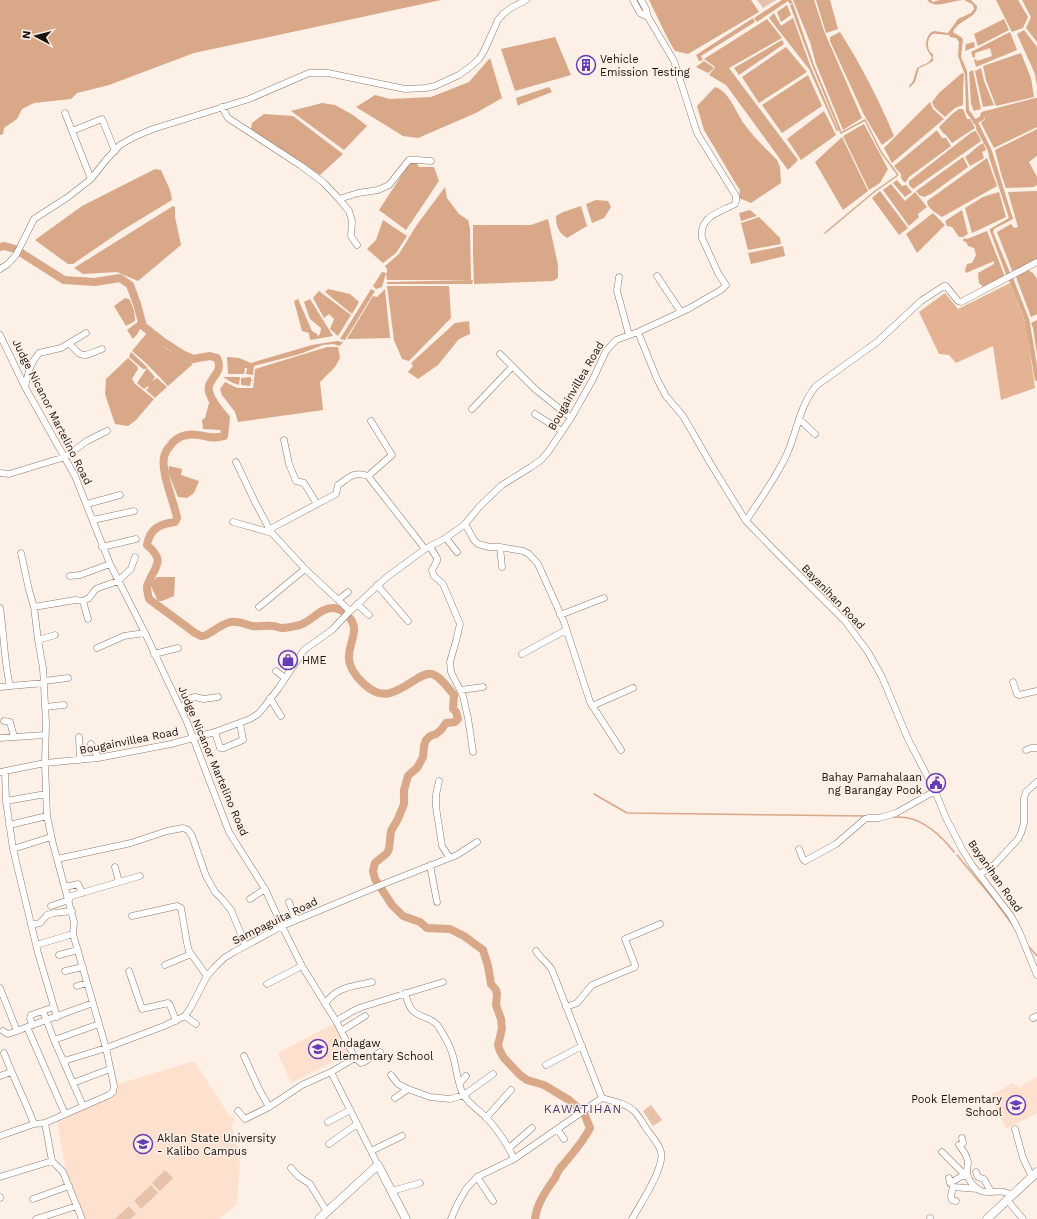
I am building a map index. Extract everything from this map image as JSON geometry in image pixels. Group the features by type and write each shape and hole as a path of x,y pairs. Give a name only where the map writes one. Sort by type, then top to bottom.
{"main road":[{"path":"319,1219 378,1165 406,1219"},
{"path":"990,1218 1034,1174"}],"street":[{"path":"0,269 8,264 16,254 34,219 68,198 91,178 120,145 141,134 250,99 309,73 328,73 405,89 435,86 458,75 474,63 484,51 498,20 511,8 526,0"},
{"path":"634,0 640,13 648,17"},
{"path":"641,0 648,17"},
{"name":"Bougainvillea Road","path":"2,771 98,758 171,744 215,732 240,723 249,716 258,714 278,689 304,650 332,630 387,576 465,524 480,506 502,485 541,460 571,418 593,379 606,351 616,340 638,332 681,312 721,290 726,285 719,274 702,238 701,232 702,227 710,216 735,204 736,196 698,133 674,62 648,17"},
{"path":"222,107 228,118 317,177 340,199 349,211 352,222 351,236 357,245"},
{"path":"65,113 91,178"},
{"path":"72,131 102,120 115,151"},
{"path":"340,199 358,192 378,190 389,185 409,160 431,161"},
{"path":"746,521 769,486 787,454 799,419 811,392 816,386 877,342 921,302 945,286 958,301 961,302 1037,262"},
{"path":"657,276 681,312"},
{"path":"618,277 617,291 629,335"},
{"name":"Bayanihan Road","path":"638,332 657,379 666,396 682,416 746,521 845,621 868,652 882,678 908,739 935,791 946,818 962,849 972,865 1014,921 1037,975"},
{"path":"25,387 29,370 39,353 61,348 86,333"},
{"name":"Judge Nicanor Martelino Road","path":"0,335 25,387 75,476 87,504 102,547 194,738 229,832 265,889 302,966 336,1021 355,1058"},
{"path":"69,343 78,354 83,355 87,355 102,349"},
{"path":"500,354 535,389 571,418"},
{"path":"472,409 512,367"},
{"path":"535,414 562,430"},
{"path":"799,419 815,434"},
{"path":"368,476 392,454 371,421"},
{"path":"0,473 9,474 65,457 87,441 107,432"},
{"path":"284,440 289,464 296,481 304,483 317,504"},
{"path":"236,462 271,531 305,569 349,612"},
{"path":"233,522 271,531 336,494 338,485 356,474 368,476 437,558 432,572 434,576 443,584 460,624 450,662 451,672 461,690 468,718 473,752"},
{"path":"87,504 120,495"},
{"path":"93,520 134,511"},
{"path":"465,524 478,544 524,551 529,554 538,564 566,630 592,706 621,750"},
{"path":"446,538 457,552"},
{"path":"102,547 136,539"},
{"path":"500,547 502,567"},
{"path":"0,1136 34,1124 45,1123 109,1096 113,1092 114,1086 106,1048 73,934 74,922 72,911 51,837 47,816 44,682 34,607 21,553"},
{"path":"34,607 75,600 83,601 89,598 98,588 118,581 131,569 135,557"},
{"path":"70,576 80,575 110,564"},
{"path":"260,607 305,569"},
{"path":"377,585 408,621"},
{"path":"74,592 75,600"},
{"path":"338,600 348,592"},
{"path":"560,615 604,598"},
{"path":"83,601 88,619"},
{"path":"358,604 369,615"},
{"path":"0,608 7,673 10,686"},
{"path":"522,654 566,630"},
{"path":"97,648 124,636 144,633"},
{"path":"38,640 55,636"},
{"path":"154,654 178,648"},
{"path":"276,671 285,678"},
{"path":"0,687 68,678"},
{"path":"1013,682 1016,694 1019,695 1037,691"},
{"path":"461,690 483,687"},
{"path":"592,706 633,688"},
{"path":"180,707 182,707 191,698 195,697 204,699 218,697"},
{"path":"270,698 281,716"},
{"path":"45,707 64,705"},
{"path":"4,721 10,722 14,737"},
{"path":"215,732 220,748 224,748 243,740 240,723"},
{"path":"0,738 45,735"},
{"path":"79,737 80,760"},
{"path":"91,744 98,758"},
{"path":"1026,750 1037,748"},
{"path":"2,771 13,849 36,945 57,1016"},
{"path":"439,781 436,795 436,807 442,846 449,857 451,857"},
{"path":"980,874 995,864 1018,839 1024,823 1024,798 1026,792 1037,782"},
{"path":"799,849 802,859 806,861 836,844 865,819 879,818 896,813 935,791"},
{"path":"6,801 46,794"},
{"path":"9,825 47,816"},
{"path":"57,859 131,843 167,831 182,828 188,830 192,836 206,876 215,892 231,910 245,946"},
{"path":"13,849 51,837"},
{"name":"Sampaguita Road","path":"185,1016 207,976 224,958 282,926 464,852 477,842"},
{"path":"430,866 437,902"},
{"path":"115,867 119,882"},
{"path":"51,906 82,893 140,876"},
{"path":"65,887 78,884 82,893"},
{"path":"250,899 265,889"},
{"path":"289,902 296,920"},
{"path":"132,916 177,906 181,908 187,943 191,954 207,976"},
{"path":"31,925 40,923 47,915 72,911"},
{"path":"566,1007 577,1003 592,985 635,967 625,939 660,924"},
{"path":"36,945 73,934"},
{"path":"59,955 78,950"},
{"path":"536,950 539,956 552,970 602,1098"},
{"path":"165,965 191,954"},
{"path":"267,984 302,966"},
{"path":"65,971 83,967"},
{"path":"129,970 142,1009 168,1003 176,1021"},
{"path":"325,1004 333,994 339,990 372,982"},
{"path":"336,1021 353,1011 404,993 443,982"},
{"path":"77,986 87,983"},
{"path":"0,988 17,1031"},
{"path":"404,993 412,1010 437,1024 450,1047 464,1095 499,1133 514,1159"},
{"path":"2,1032 8,1034 93,1003"},
{"path":"34,1006 36,1013"},
{"path":"54,1007 30,1016 30,1026 65,1114"},
{"path":"43,1011 83,1106"},
{"path":"64,1061 106,1048 176,1021 185,1016 196,1024"},
{"path":"341,1031 365,1016"},
{"path":"54,1040 99,1024"},
{"path":"546,1065 582,1046"},
{"path":"238,1111 245,1119 269,1107 302,1085 355,1058 361,1063 380,1052"},
{"path":"4,1053 25,1099 34,1124"},
{"path":"244,1056 269,1107"},
{"path":"73,1083 110,1069"},
{"path":"0,1076 12,1072"},
{"path":"330,1072 378,1165"},
{"path":"391,1075 398,1084 430,1098 450,1099 464,1095 493,1074"},
{"path":"460,1083 466,1076"},
{"path":"395,1098 408,1089"},
{"path":"486,1118 511,1090"},
{"path":"452,1219 456,1205 466,1189 477,1177 514,1159 558,1130 602,1098"},
{"path":"602,1098 623,1104 633,1109 658,1145 661,1152 662,1160 660,1166 632,1219"},
{"path":"328,1122 350,1110"},
{"path":"45,1123 52,1161 63,1172 82,1219"},
{"path":"330,1144 357,1124"},
{"path":"509,1148 532,1128"},
{"path":"1015,1129 1023,1158 1034,1174"},
{"path":"558,1130 564,1139"},
{"path":"371,1151 402,1136"},
{"path":"962,1138 962,1143 960,1145 965,1153 968,1164 967,1174 978,1189"},
{"path":"942,1152 962,1172 967,1174"},
{"path":"0,1177 52,1161"},
{"path":"291,1168 298,1176 310,1184 327,1212"},
{"path":"976,1172 978,1177 984,1178 991,1192"},
{"path":"949,1178 950,1183 967,1174"},
{"path":"477,1177 493,1201"},
{"path":"392,1191 420,1184"},
{"path":"33,1199 69,1186"},
{"path":"956,1201 952,1200 950,1196 953,1187 978,1189 991,1192 1004,1192 1023,1219"},
{"path":"36,1219 77,1206"}],"shaded area":[{"path":"0,0 441,0 194,53 109,85 77,93 71,99 34,103 22,109 17,119 4,128 3,134 0,135"},
{"path":"649,0 751,0 759,12 688,54 675,51"},
{"path":"757,0 776,0 763,8"},
{"path":"782,0 791,0 793,3 790,4 788,1 757,22 754,18"},
{"path":"793,0 814,0 824,31 862,118 843,130 816,64 810,42"},
{"path":"816,0 830,0 838,29 826,33"},
{"path":"927,0 931,0 933,2 939,0 959,0 944,4 930,3"},
{"path":"964,0 971,0 977,6 976,10 953,32 963,39 961,57 967,71 969,110 979,124 992,151 1013,219 994,229 993,232 1011,275 1007,277 990,229 1009,218 988,151 976,129 976,126 966,112 965,75 958,56 959,42 956,38 950,37 949,35 931,35 928,41 928,46 929,51 933,54 933,61 919,68 915,82 909,88 917,68 928,63 932,57 928,51 926,45 930,33 934,31 948,33 958,19 971,13 974,9 973,5"},
{"path":"996,0 1018,0 1028,17 1023,28 1012,32"},
{"path":"1022,0 1037,0 1037,42 1026,28 1031,17"},
{"path":"793,4 814,65 841,130 839,131 812,65 790,5"},
{"path":"787,5 791,15 781,22 777,12"},
{"path":"774,13 781,26 793,18 810,65 838,130 837,132 809,69 769,18"},
{"path":"753,18 755,22 701,56 703,60 699,61 696,55"},
{"path":"767,19 782,38 729,68 798,160 788,170 726,85 709,75 715,67 704,59"},
{"path":"1004,19 1009,30 978,46 974,34"},
{"path":"1024,30 1037,47 1037,87 1035,74 1017,34"},
{"path":"840,32 869,83 894,136 882,145 864,115 830,41 830,37"},
{"path":"1010,32 1017,50 976,67 974,60 976,59 977,61 992,56 990,48 975,53 975,57 973,58 971,52"},
{"path":"555,37 571,75 515,91 501,49"},
{"path":"782,40 784,44 739,75 734,68"},
{"path":"974,42 975,47 965,51 966,44"},
{"path":"786,47 807,72 759,103 742,77"},
{"path":"1021,53 1031,78 1034,97 996,106 986,80 983,66"},
{"path":"490,58 502,98 476,113 418,138 403,136 356,107 375,95 390,99 431,97 469,82"},
{"path":"704,61 713,67 713,69 708,73 696,67"},
{"path":"981,68 984,81 994,105 983,107 975,71"},
{"path":"973,70 981,109 974,111 971,104 969,72"},
{"path":"962,73 964,74 963,105 955,108 945,117 934,107 932,102 939,93"},
{"path":"808,75 822,106 782,133 762,105"},
{"path":"549,87 552,92 518,106 516,98"},
{"path":"715,87 725,93 749,130 777,160 780,167 781,183 751,203 739,198 740,190 704,130 697,106"},
{"path":"930,102 933,109 944,119 892,163 884,148"},
{"path":"1037,102 1037,127 994,148 981,123 985,119 984,116"},
{"path":"322,103 335,105 353,115 367,126 344,150 291,111"},
{"path":"959,109 963,109 967,119 970,119 975,128 952,143 939,127"},
{"path":"824,111 836,135 801,160 787,139"},
{"path":"264,114 293,116 343,154 320,175 251,129 252,123"},
{"path":"864,124 888,169 880,183 869,190 843,136"},
{"path":"1037,129 1037,156 1029,162 1037,177 1037,185 1034,187 1006,188 995,150"},
{"path":"937,130 942,138 946,138 951,146 909,177 906,182 904,182 901,178 901,174 894,166"},
{"path":"976,131 981,141 913,189 909,185 909,181 972,132"},
{"path":"842,137 868,191 843,210 815,162"},
{"path":"983,143 986,150 982,152 984,158 970,166 965,157"},
{"path":"963,157 968,167 931,194 924,197 919,195 916,191"},
{"path":"987,158 997,186 942,217 930,208 927,201"},
{"path":"411,161 415,161 419,167 434,167 439,181 406,230 379,210"},
{"path":"155,169 161,170 170,190 172,200 121,231 73,264 68,264 35,240 82,206"},
{"path":"897,180 902,186 906,185 912,192 905,197 893,183"},
{"path":"891,184 905,201 915,192 927,207 918,214 919,217 909,226 883,190"},
{"path":"445,187 447,198 459,214 468,220 470,228 471,280 387,280 386,273 382,287 376,289 373,286 382,272 387,273 385,266 399,254 416,226"},
{"path":"880,191 908,228 899,235 872,198"},
{"path":"1037,191 1037,259 1013,273 997,232 1011,224 1014,228 1018,227 1008,192"},
{"path":"999,192 1006,217 972,233 965,208 983,197"},
{"path":"596,200 608,201 611,207 604,218 592,223 586,204"},
{"path":"173,206 175,207 175,217 181,245 138,281 117,272 83,274 74,268"},
{"path":"581,206 587,226 567,238 558,228 556,216"},
{"path":"750,210 757,216 741,221 739,213"},
{"path":"962,210 968,234 963,237 959,237 952,227 947,226 945,221"},
{"path":"933,213 945,225 917,253 906,234"},
{"path":"759,217 780,238 781,244 748,250 741,223"},
{"path":"548,219 558,265 558,278 553,281 474,284 473,225 531,225"},
{"path":"383,220 407,236 396,253 383,263 367,249 376,240"},
{"path":"987,231 1004,274 1003,278 983,287 979,283 978,273 994,264 994,261 966,273 965,270 967,264 972,263 976,255 974,248 968,246 966,242 963,241 964,238 967,239"},
{"path":"783,246 785,256 751,264 748,253"},
{"path":"1028,270 1033,273 1037,279 1037,314 1031,317 1016,277"},
{"path":"473,280 472,284 387,284 387,282"},
{"path":"1010,283 1026,324 1035,388 1001,400 993,346 956,363 949,355 939,354 919,312 945,293 958,309"},
{"path":"387,286 449,286 451,318 409,361 402,359 394,340"},
{"path":"328,289 350,294 359,302 352,314 325,292"},
{"path":"371,289 375,291 345,340 340,339"},
{"path":"385,289 390,338 347,339 373,296 377,297"},
{"path":"319,291 351,315 338,336 330,329 334,319 329,314 324,318 313,298"},
{"path":"125,298 129,299 134,309 135,318 135,321 126,326 114,306"},
{"path":"298,299 312,331 318,336 321,328 310,319 304,302 310,299 333,336 310,340 309,333 302,331 294,301"},
{"path":"1037,320 1037,355 1031,323"},
{"path":"139,321 140,328 133,339 127,330"},
{"path":"469,321 470,334 459,339 438,365 418,379 408,372 413,366 411,363 455,323"},
{"path":"146,334 149,334 165,348 193,364 168,386 132,351"},
{"path":"337,341 343,342 340,346 333,344 323,345 300,354 254,366 253,375 246,374 247,368 245,368 244,374 228,374 227,357 239,358 251,363 312,345"},
{"path":"327,347 338,347 340,358 335,367 320,382 323,410 238,422 235,412 222,395 220,389 225,382 237,388 253,388 255,369"},
{"path":"131,352 147,367 146,369 143,369 129,357"},
{"path":"128,358 137,366 138,369 132,379 135,384 154,399 136,420 128,426 115,424 105,394 106,379"},
{"path":"147,368 155,377 152,381 157,378 167,387 155,398 146,390 149,387 148,386 144,389 137,383"},
{"path":"223,377 240,377 239,385 233,383"},
{"path":"251,377 251,380 254,381 251,381 250,386 241,385 241,378"},
{"path":"209,403 211,403 223,419 223,427 220,430 203,429 202,420 205,418"},
{"path":"169,466 182,469 181,475 199,481 194,493 187,498 178,497 168,472"},
{"path":"157,577 175,577 174,596 158,601 150,584"},
{"name":"Andagaw Elementary School","path":"339,1021 353,1045 349,1054 291,1083 278,1053"},
{"name":"Aklan State University - Kalibo Campus","path":"194,1061 227,1112 235,1120 231,1124 240,1154 237,1204 219,1219 86,1219 66,1173 57,1120 115,1095 118,1084"},
{"name":"Pook Elementary School","path":"1037,1076 1037,1113 1006,1129 990,1096 1013,1083 1019,1088"},
{"path":"651,1105 662,1120 653,1126 643,1111"},
{"path":"165,1170 173,1178 160,1191 152,1183"},
{"path":"151,1185 158,1193 141,1209 134,1201"},
{"path":"129,1206 136,1214 130,1219 115,1219"}],"waterway":[{"path":"975,122 982,118 983,114 1037,100"},
{"path":"825,233 874,192 898,175 881,152 865,120 841,133 839,129"},
{"path":"0,247 4,246 15,249 64,280 95,282 120,278 130,285 143,326 162,341 193,359 210,356 217,358 219,368 210,383 209,392 214,403 226,418 224,436 213,438 192,434 180,437 168,448 164,457 164,471 177,518 175,522 156,528 148,539 147,545 155,553 158,560 147,586 149,599 201,636 204,636 231,622 239,622 252,626 274,626 282,628 291,627 300,625 329,608 338,609 346,614 353,625 354,634 349,659 353,671 364,684 377,693 390,693 427,674 432,674 441,680 454,695 453,709 456,712 458,719 455,722 446,723 441,730 426,740 423,757 417,768 408,776 404,790 404,804 391,831 389,849 387,853 375,863 373,871 375,879 392,905 403,916 420,922 427,928 450,929 464,936 483,950 488,966 491,984 496,990 497,994 496,1005 501,1019 502,1028 498,1045 504,1058 520,1075 527,1080 544,1085 569,1100 581,1110"},
{"path":"1009,274 1027,320 1037,379"},
{"path":"594,794 627,813 865,816"},
{"path":"892,817 908,818 922,823 940,836 954,852"},
{"path":"957,855 995,901 1014,927"},
{"path":"1029,947 1037,956"},
{"path":"535,1219 540,1202 545,1192 555,1178 559,1169 578,1147 590,1128 584,1113"}],"place":[{"name":"Vehicle Emission Testing","path":"586,65"},
{"name":"HME","path":"288,660"},
{"name":"Bahay Pamahalaan ng Barangay Pook","path":"936,783"},
{"name":"Andagaw Elementary School","path":"318,1049"},
{"name":"Pook Elementary School","path":"1016,1105"},
{"name":"Aklan State University - Kalibo Campus","path":"143,1144"}],"district":[{"name":"KAWATIHAN","path":"583,1109"}]}
